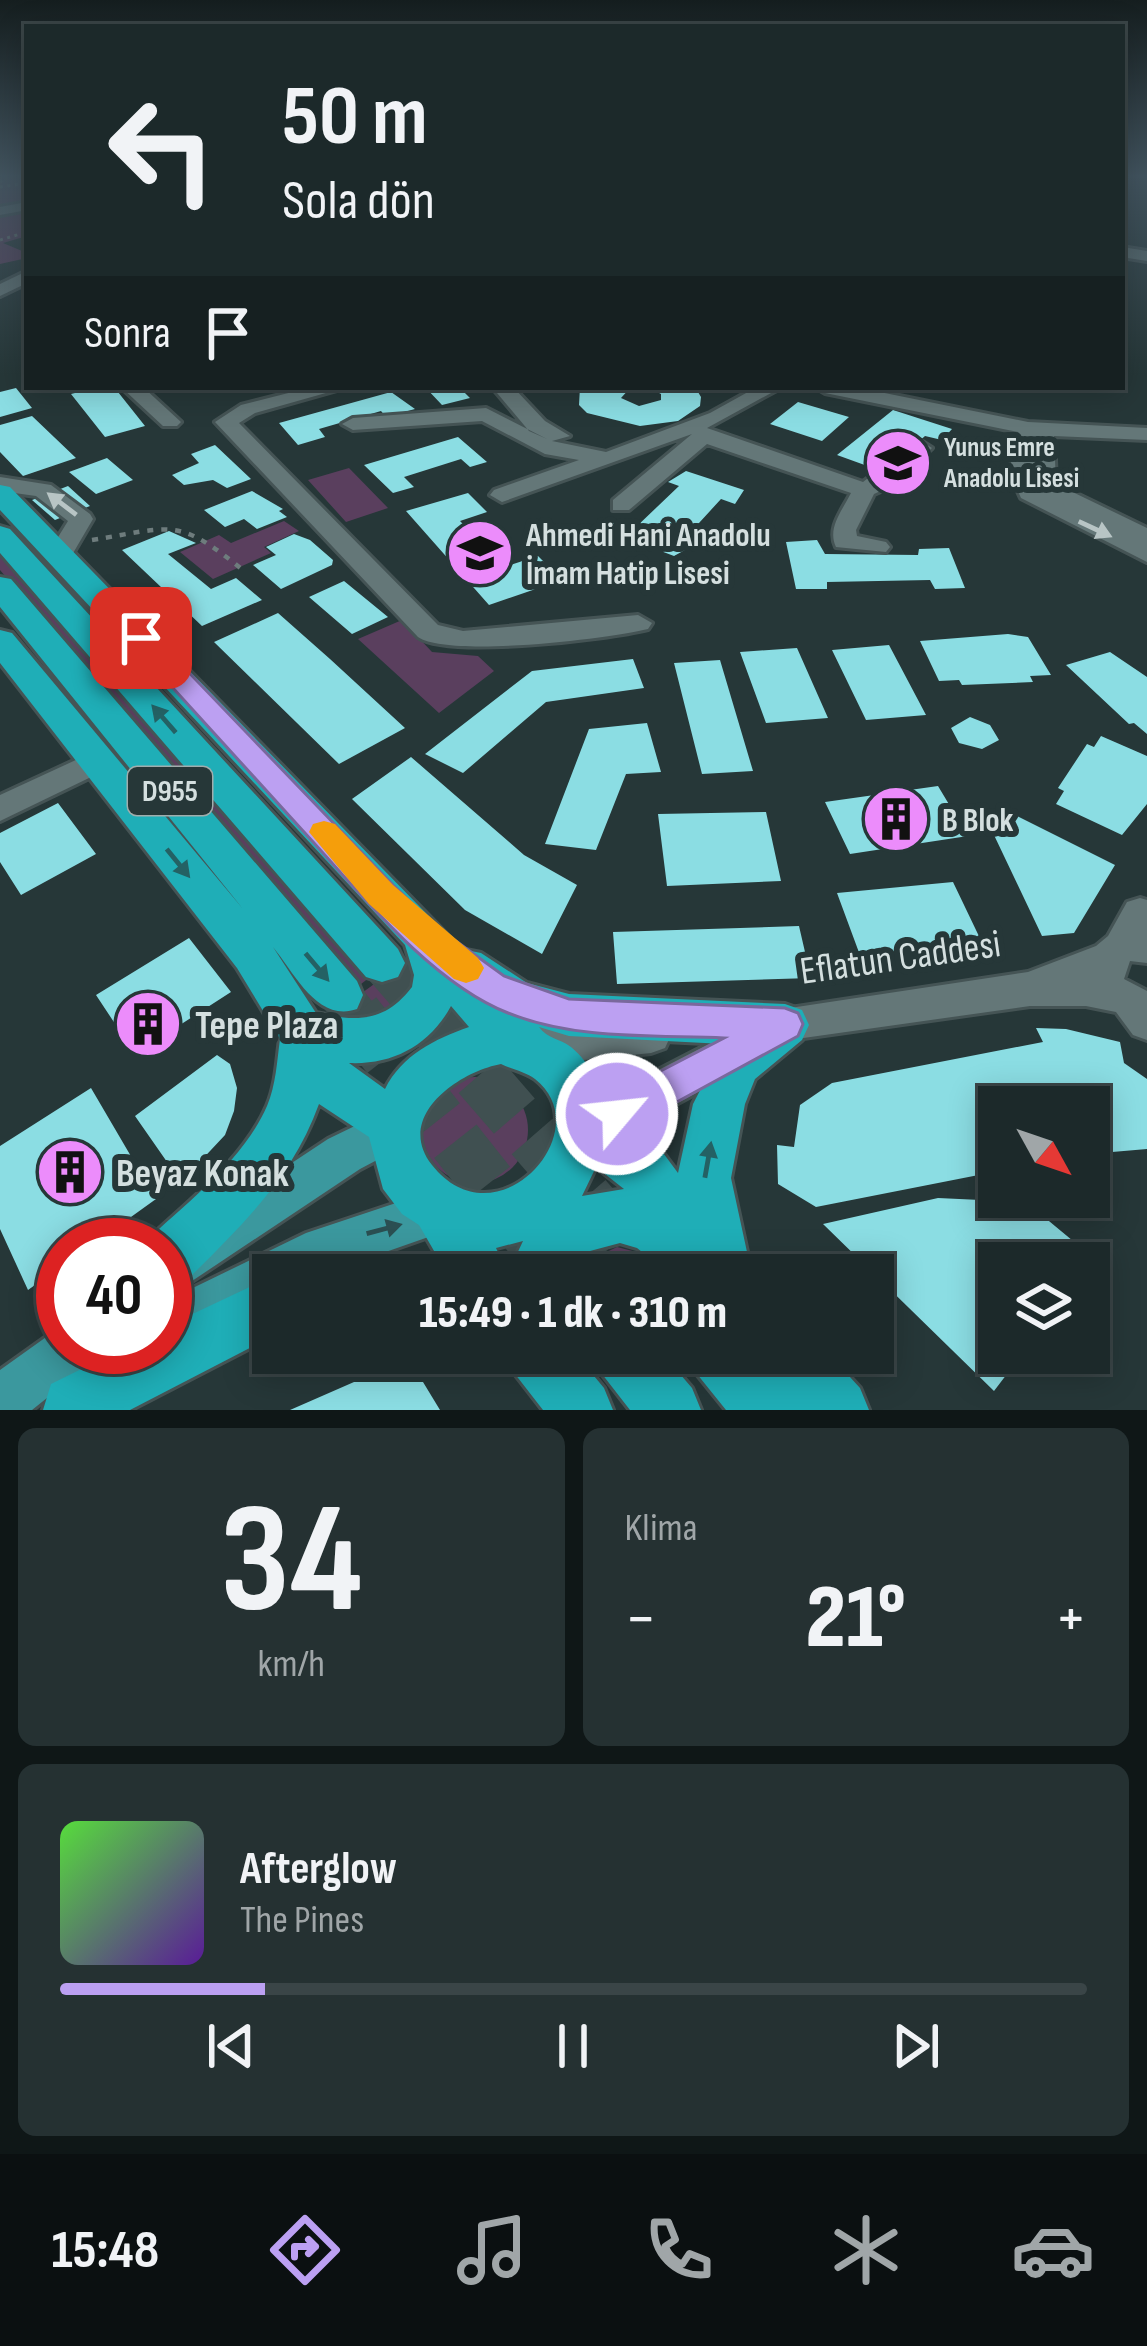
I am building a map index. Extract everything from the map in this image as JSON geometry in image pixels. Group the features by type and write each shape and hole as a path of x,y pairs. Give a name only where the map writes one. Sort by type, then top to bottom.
{"highway":[{"path":"0,489 64,549 426,938 475,1002 526,1047 562,1070 574,1088 584,1131 575,1165 541,1205 517,1217 490,1222 441,1211"},
{"name":"D955","path":"0,536 382,963"},
{"name":"D955","path":"0,586 323,1014"},
{"path":"0,640 253,954 351,1044 378,1042 415,1020 430,1000 437,979 426,938"},
{"path":"426,938 503,994 569,1015 785,1024"},
{"path":"323,1014 335,1087 398,1126"},
{"path":"192,1235 252,1175 282,1132 323,1014"},
{"path":"716,1254 704,1178 719,1104 736,1064 785,1024"},
{"path":"467,1254 441,1211 411,1184 402,1166 398,1126 404,1102 435,1064 479,1043 526,1047"},
{"path":"584,1131 637,1162 704,1254"},
{"path":"550,1254 562,1235 584,1221 608,1216 633,1217 691,1254"},
{"path":"70,1388 252,1314"},
{"path":"640,1374 670,1410"},
{"path":"736,1374 766,1410"},
{"path":"806,1374 838,1410"}],"main road":[{"path":"192,1257 344,1154 398,1126"},
{"path":"192,1314 306,1257 441,1211"},
{"path":"0,1403 70,1388"}],"street":[{"path":"134,390 170,422"},
{"path":"326,390 248,409 226,422 428,631 440,639 464,640 638,623"},
{"path":"505,390 537,426 608,459"},
{"path":"843,390 1028,428 1146,434"},
{"path":"502,495 608,459 763,393"},
{"path":"621,505 703,435 763,393"},
{"path":"353,424 486,414 553,449 608,459"},
{"path":"1028,428 1045,439 1041,475 1046,488 1147,537"},
{"path":"1028,428 1030,446 1019,470 1029,493 1147,554"},
{"path":"703,435 864,490"},
{"path":"877,547 845,542 844,530 864,490 881,482 921,448"},
{"path":"0,809 78,770"},
{"path":"1030,989 1135,932"},
{"path":"1135,932 1110,977 1140,1009"},
{"path":"1030,989 1086,989 1140,1009"},
{"name":"Eflatun Caddesi","path":"526,1047 785,1024 1030,989"},
{"path":"584,1131 785,1024"}],"path":[{"path":"64,549 166,522 204,536 244,571"}],"shaded area":[{"path":"0,244 24,252 24,259 0,264"},
{"path":"349,468 388,508 346,522 308,480"},
{"path":"284,521 299,531 264,547 271,553 213,579 180,552 219,535 231,543"},
{"path":"0,553 370,977 356,988 0,570"},
{"path":"402,620 432,652 478,656 494,671 439,713 358,639"},
{"path":"414,955 421,967 405,1011 348,1024 333,1014"},
{"path":"475,1077 495,1081 512,1093 524,1110 528,1130 524,1150 512,1167 495,1179 475,1183 455,1179 438,1167 426,1150 422,1130 426,1110 438,1093 455,1081"},
{"path":"617,1247 644,1254 603,1254"}],"building":[{"path":"16,388 32,408 0,417 0,392"},
{"path":"116,390 145,426 105,437 71,394"},
{"path":"428,390 472,390 464,392 470,398 442,405"},
{"path":"580,390 628,390 621,398 639,406 661,400 654,390 697,390 701,397 700,406 678,421 640,426 587,413 579,405"},
{"path":"391,392 415,409 386,417 381,411 319,429 325,437 298,445 279,423"},
{"path":"798,402 849,417 822,441 770,424"},
{"path":"893,410 952,429 942,440 925,436 884,472 837,455"},
{"path":"32,416 76,458 23,476 0,452 0,425"},
{"path":"458,437 487,462 470,467 461,459 404,477 414,487 393,493 364,465"},
{"path":"215,445 251,479 227,488 213,480 184,485 172,475 199,463 191,454"},
{"path":"107,458 133,480 96,494 69,472"},
{"path":"686,471 744,490 735,504 721,499 688,535 676,539 691,545 685,550 674,556 605,530 616,521 635,528 679,486 668,482"},
{"path":"68,486 90,506 55,520 32,500"},
{"path":"252,491 283,509 279,511 287,517 257,529 244,519 225,527 204,510"},
{"path":"468,493 487,512 460,521 504,567 538,556 562,580 489,605 406,511"},
{"path":"169,531 196,543 168,554 211,589 236,578 262,600 202,626 122,550"},
{"path":"294,534 310,540 333,560 332,565 281,589 253,565 276,555 266,547"},
{"path":"817,540 825,554 918,555 919,549 949,548 965,588 935,589 930,580 827,582 827,589 796,589 786,542"},
{"path":"344,581 388,617 352,634 309,597"},
{"path":"278,613 405,728 339,764 214,642"},
{"path":"1008,634 1028,637 1051,675 1030,676 1033,682 962,685 959,680 939,681 920,641"},
{"path":"889,645 926,715 866,720 832,650"},
{"path":"797,648 828,718 766,723 740,652"},
{"path":"1110,652 1147,677 1147,734 1129,724 1066,665"},
{"path":"633,659 644,688 546,702 463,773 425,754 532,671"},
{"path":"720,660 753,771 702,774 674,663"},
{"path":"970,717 990,725 999,740 982,749 959,743 951,728"},
{"path":"647,723 661,772 626,774 596,850 545,844 589,729"},
{"name":"B Blok","path":"1101,736 1147,756 1147,804 1122,835 1056,804 1064,791 1058,788 1087,744 1094,747"},
{"path":"411,757 524,855 577,885 542,954 465,910 352,799"},
{"name":"B Blok","path":"938,786 968,836 850,854 825,802"},
{"path":"58,803 96,854 21,895 0,862 0,833"},
{"path":"766,812 781,881 667,886 658,814"},
{"path":"984,814 1013,814 1115,865 1074,933 1042,936"},
{"path":"953,882 987,953 864,966 837,893"},
{"path":"799,926 811,978 617,984 613,932"},
{"name":"Tepe Plaza","path":"189,938 231,992 135,1054 96,995"},
{"path":"1036,1028 1066,1029 1120,1042 1124,1063 1147,1079 1147,1149 1110,1152 1110,1086 978,1086 978,1175 816,1207 778,1184 777,1145 794,1147 800,1105 832,1083 1043,1042"},
{"path":"217,1055 230,1064 237,1088 234,1111 225,1135 181,1182 135,1116"},
{"name":"Beyaz Konak","path":"91,1088 156,1199 130,1218 36,1218 36,1284 28,1290 0,1229 0,1146"},
{"path":"938,1198 978,1200 978,1218 1045,1218 1074,1242 978,1242 978,1374 1007,1374 994,1391 894,1293 894,1254 854,1254 823,1224"},
{"path":"354,1382 423,1382 440,1410 290,1410"}],"tunnel":[{"path":"382,963 429,1017"},
{"path":"340,995 358,1017"},
{"path":"355,1014 544,1254"},
{"path":"426,1014 634,1254"}],"slow traffic":[{"path":"324,832 381,895 466,968"}],"place":[{"name":"Yunus Emre Anadolu Lisesi","path":"898,463"},
{"name":"Ahmedi Hani Anadolu İmam Hatip Lisesi","path":"480,553"},
{"name":"B Blok","path":"896,819"},
{"name":"Tepe Plaza","path":"148,1024"},
{"name":"Beyaz Konak","path":"70,1172"}],"route":[{"path":"141,638 381,895 426,938 491,987 515,1000 569,1015 785,1024 617,1114"}]}
